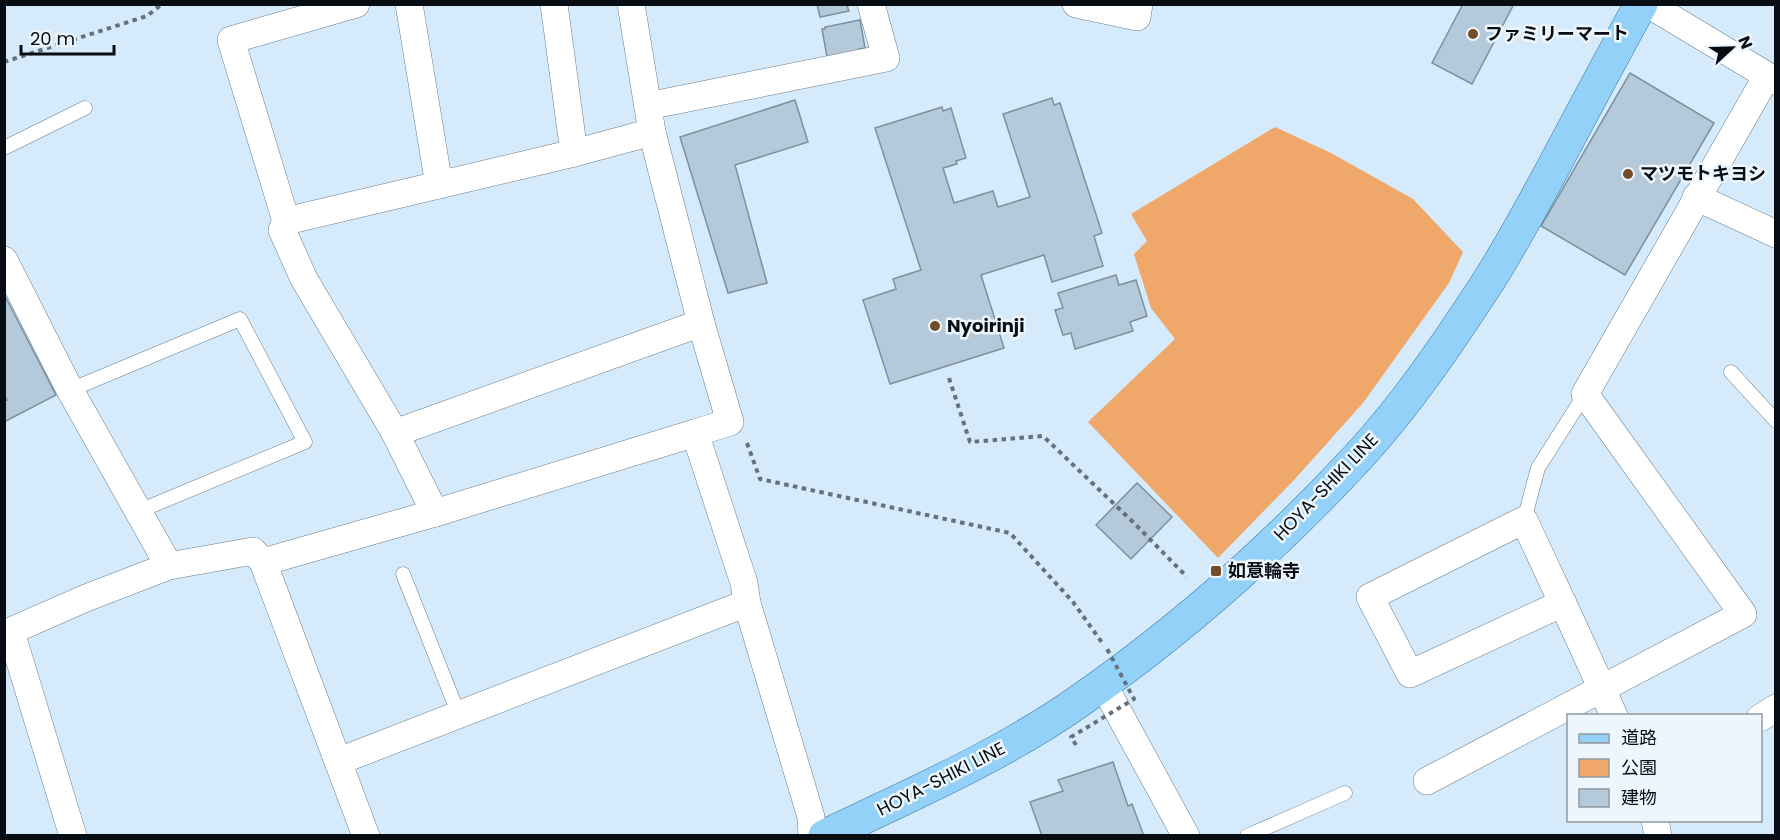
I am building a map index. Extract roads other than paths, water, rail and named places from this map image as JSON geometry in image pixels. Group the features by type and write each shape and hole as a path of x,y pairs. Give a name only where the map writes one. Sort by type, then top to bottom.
{"main road":[{"name":"HOYA-SHIKI LINE","path":"825,836 950,778 1073,705 1176,630 1211,601 1360,455 1430,368 1486,286 1641,4"}],"street":[{"path":"356,4 231,40 286,221 282,230 304,279 395,433 435,513"},
{"path":"409,4 439,185"},
{"path":"554,4 574,153"},
{"path":"263,562 435,513 730,422 701,323 652,132 631,4"},
{"path":"648,106 886,58 871,4"},
{"path":"1076,4 1137,17 1139,4"},
{"path":"1427,782 1743,614 1585,394 1696,197 1771,79 1648,4"},
{"path":"286,221 574,153 652,132"},
{"path":"1696,197 1776,234"},
{"path":"4,260 70,390 169,566"},
{"path":"395,433 701,323"},
{"path":"695,434 744,583 747,603 811,817 812,836"},
{"path":"1563,603 1410,674 1370,597 1524,520 1563,603 1603,689 1613,714"},
{"path":"73,836 8,633 86,598 169,566 253,551 263,562 366,836"},
{"path":"339,761 747,603"},
{"path":"1102,684 1186,836"},
{"path":"1762,717 1776,708"}],"lane":[{"path":"4,148 85,108"},
{"path":"70,390 240,319 305,442 139,511"},
{"path":"1731,372 1776,421"},
{"path":"1524,520 1538,468 1585,394"},
{"path":"403,574 459,715"},
{"path":"1247,836 1345,793"}],"place":[{"name":"ファミリーマート","path":"1473,34"},
{"name":"マツモトキヨシ","path":"1628,174"},
{"name":"Nyoirinji","path":"935,326"},
{"name":"如意輪寺","path":"1216,571"}]}
